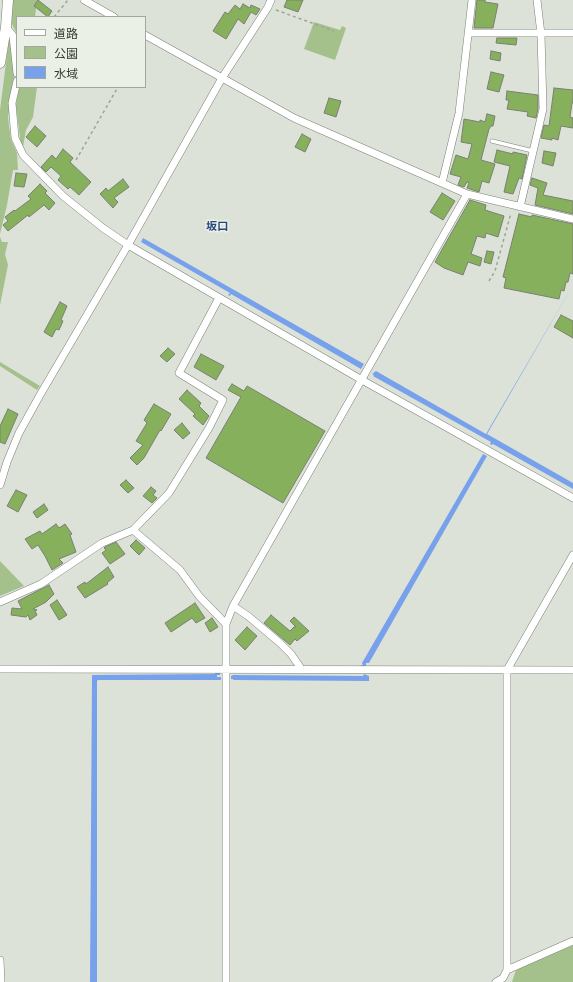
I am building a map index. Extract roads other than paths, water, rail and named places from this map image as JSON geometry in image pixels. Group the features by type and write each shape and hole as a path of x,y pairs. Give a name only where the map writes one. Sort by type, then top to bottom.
{"main road":[{"path":"0,62 6,27 8,0"}],"street":[{"path":"84,0 112,16"},
{"path":"0,485 7,462 26,420 128,245 222,78 271,0"},
{"path":"442,183 459,113 472,0"},
{"path":"517,206 544,109 541,34 537,0"},
{"path":"6,27 13,36 16,64"},
{"path":"469,33 573,33"},
{"path":"146,36 294,118 467,194 573,219"},
{"path":"16,85 12,110 15,138 23,155 63,196 103,228 128,245 219,298 573,498"},
{"path":"226,982 226,624 233,606 467,194"},
{"path":"0,602 41,584 102,543 133,530 169,493 223,400 179,373 219,298"},
{"path":"133,530 180,570 199,596 226,624"},
{"path":"506,975 508,670 573,555"},
{"path":"233,606 248,616 280,643 291,654 302,670"},
{"path":"0,668 226,670 573,670"},
{"path":"496,982 506,975 573,941"},
{"path":"0,960 1,982"}],"lane":[{"path":"492,141 533,151"}],"water":[{"path":"143,238 364,364 361,369 231,294 230,296 228,295 230,293 141,242"},
{"path":"573,285 487,434 573,483 573,489 493,444 490,444 491,442 373,376 374,375 372,374 376,371 486,434"},
{"path":"483,454 487,456 369,663 366,663 366,666 361,666 363,665 362,663"},
{"path":"220,673 217,677 221,677 221,680 97,681 97,982 90,982 92,675"},
{"path":"364,674 369,676 369,681 231,679 231,676 233,675 363,676"}],"district":[{"name":"坂口","path":"217,227"}]}
